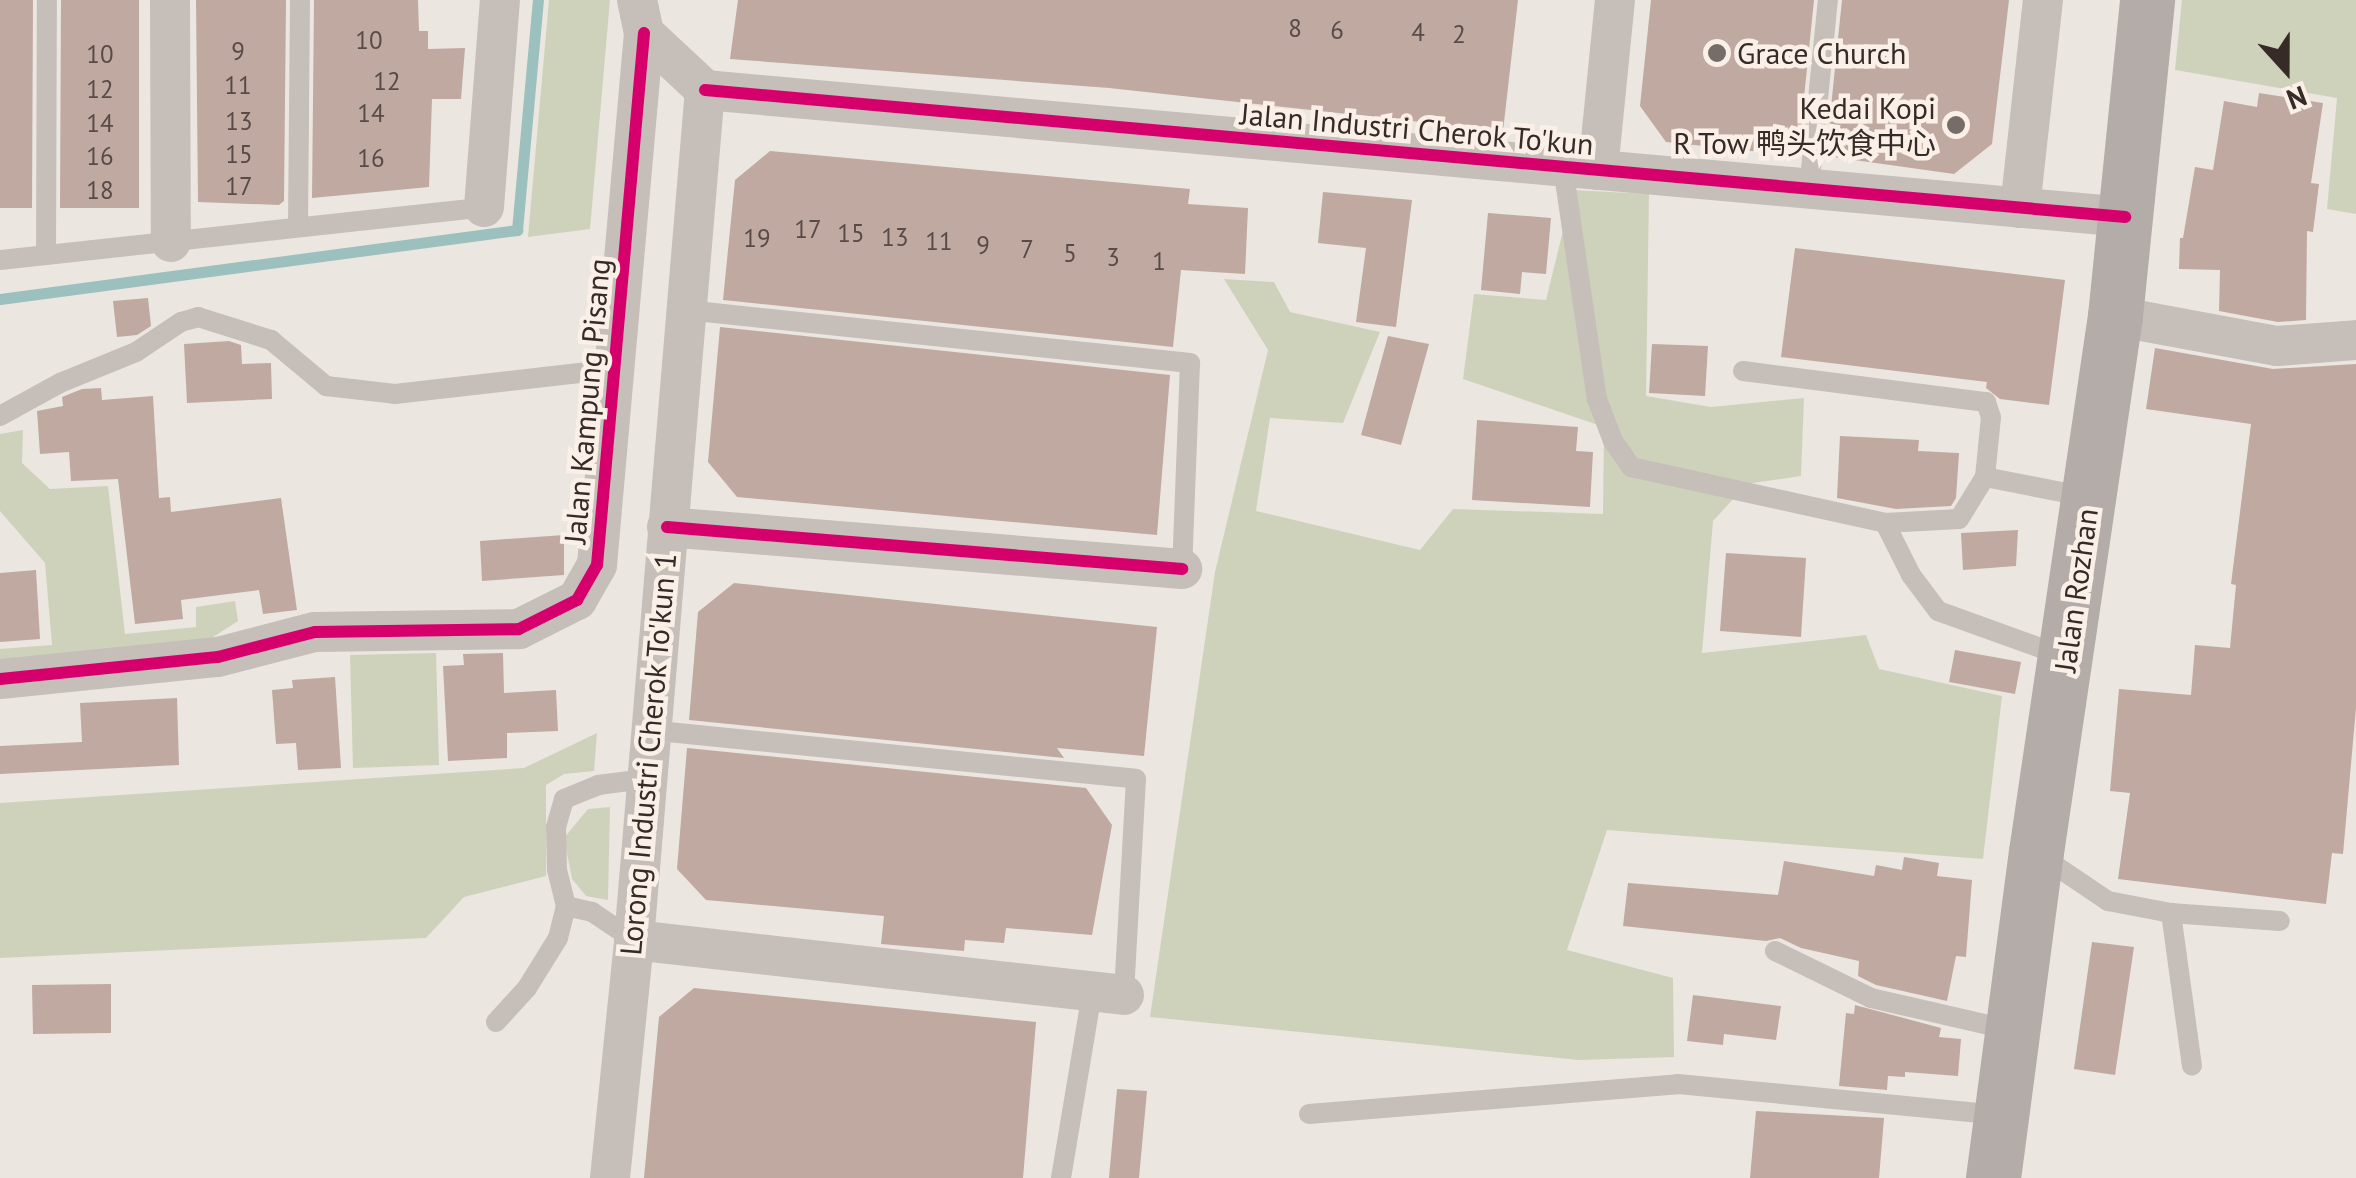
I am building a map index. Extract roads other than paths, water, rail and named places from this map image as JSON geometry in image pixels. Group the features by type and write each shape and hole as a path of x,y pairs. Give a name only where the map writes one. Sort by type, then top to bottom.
{"main road":[{"name":"Jalan Rozhan","path":"1993,1178 2036,852 2115,316 2147,0"}],"street":[{"path":"170,0 171,242"},
{"path":"484,207 500,0"},
{"path":"1580,168 1615,0"},
{"path":"2020,208 2043,0"},
{"path":"641,16 705,90"},
{"name":"Jalan Kampung Pisang","path":"0,679 218,658 315,632 519,629 577,600 597,564 641,16"},
{"name":"Jalan Industri Cherok To'kun","path":"705,90 2125,217"},
{"name":"Lorong Industri Cherok To'kun 1","path":"610,1178 634,940 648,730 705,90"},
{"path":"2115,316 2277,346 2356,340"},
{"path":"667,527 1182,570"},
{"path":"634,940 1108,993"}],"lane":[{"path":"46,255 48,0"},
{"path":"298,227 300,0"},
{"path":"1809,189 1828,0"},
{"path":"1580,168 1597,399 1613,441 1631,467 1885,524 1959,519 1985,477 1991,417 1986,402 1743,371"},
{"path":"0,260 484,207"},
{"path":"686,310 1190,363 1182,570"},
{"path":"0,416 198,317 271,340 326,386 395,394 615,369"},
{"path":"1985,477 2088,497"},
{"path":"1885,524 1911,575 1938,611 2066,658"},
{"path":"648,730 1136,779 1108,993 1061,1178"},
{"path":"496,1022 526,988 558,938 566,906 557,870 556,826 564,800 598,785 644,779"},
{"path":"2036,852 2108,901 2171,913 2280,921"},
{"path":"566,906 592,912 634,940"},
{"path":"2171,913 2192,1066"},
{"path":"1775,951 1871,998 2012,1030"},
{"path":"1310,1114 1678,1084 2001,1115"}],"waterway":[{"path":"0,299 517,230 538,0"}],"place":[{"name":"Grace Church","path":"1717,53"},
{"name":"Kedai Kopi R Tow 鸭头饮食中心","path":"1956,125"}]}
